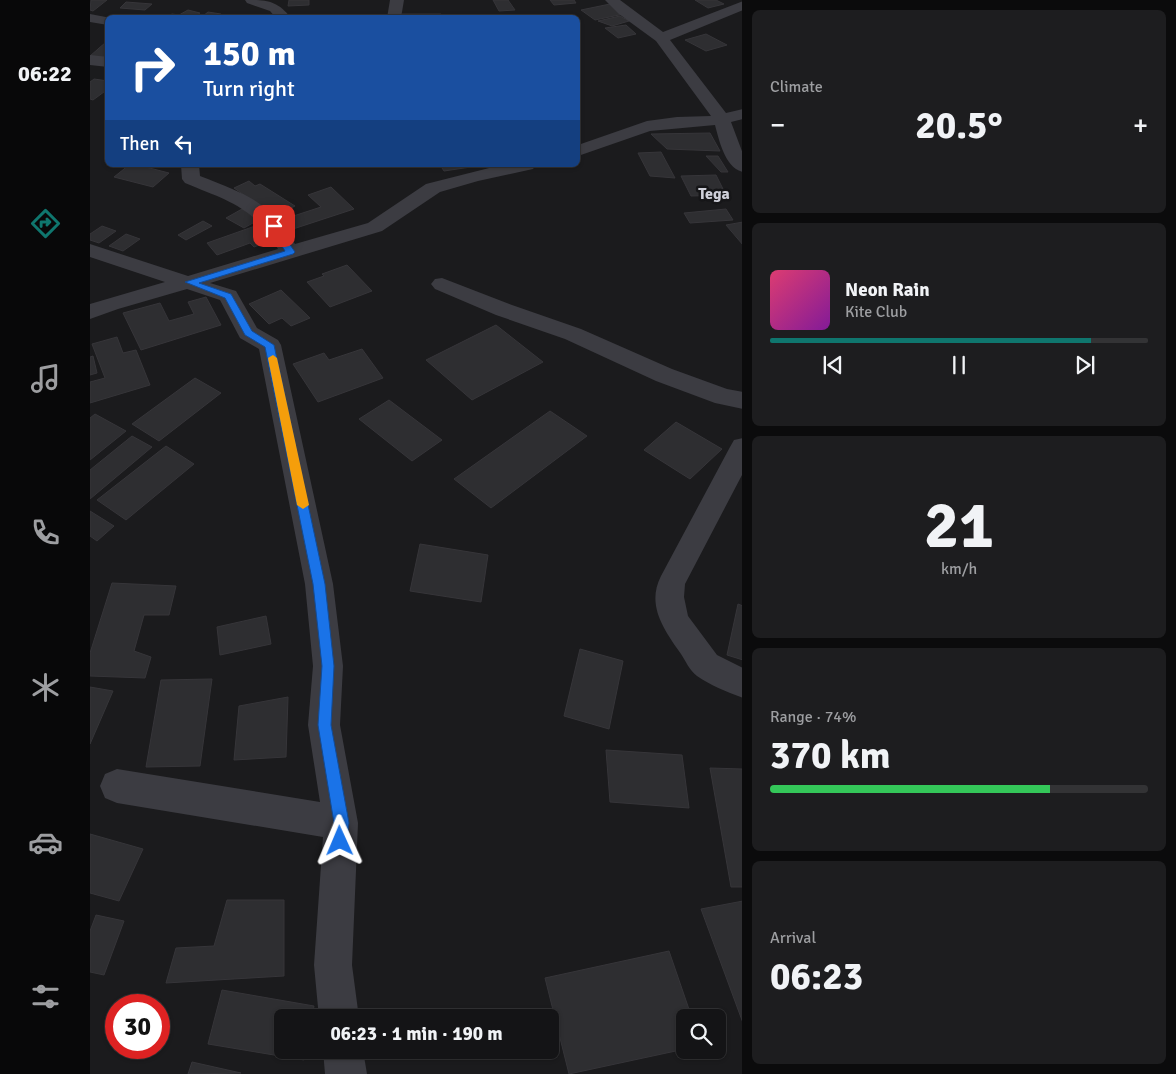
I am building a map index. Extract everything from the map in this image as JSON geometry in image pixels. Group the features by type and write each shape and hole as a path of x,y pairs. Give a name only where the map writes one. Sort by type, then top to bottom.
{"street":[{"path":"252,0 275,8 281,15"},
{"path":"394,15 396,0"},
{"path":"612,0 661,38 699,92 721,118 731,151 742,168"},
{"path":"661,38 742,6"},
{"path":"90,18 105,20"},
{"path":"90,60 105,62"},
{"path":"580,148 647,126 677,122 705,122 742,114"},
{"path":"190,167 191,180 226,193 257,209 274,226 290,252"},
{"path":"90,312 110,304 375,227 433,188 474,176 517,167"},
{"path":"90,250 228,296 248,333 270,345 319,584 328,666 324,725 341,823 333,965 338,1009"},
{"path":"442,284 504,310 573,334 664,375 742,402"},
{"path":"742,447 671,584 669,597 674,620 706,665 742,684"},
{"path":"117,786 341,823"},
{"path":"344,1059 346,1074"}],"building":[{"path":"91,0 107,0 93,11 90,10"},
{"path":"289,0 309,0 309,5 288,6"},
{"path":"493,0 508,0 515,10 499,11"},
{"path":"550,0 574,0 576,3 554,5"},
{"path":"695,0 716,0 724,4 708,8"},
{"path":"126,2 152,4 145,10 120,8"},
{"path":"610,4 624,14 595,20 581,10"},
{"path":"188,10 200,13 197,15 179,15"},
{"path":"208,12 221,14 220,15 204,15"},
{"path":"441,14 441,15 402,15"},
{"path":"620,16 629,21 612,26 598,21"},
{"path":"626,25 636,34 618,38 605,28"},
{"path":"706,34 727,45 706,51 685,40"},
{"path":"105,43 105,56 90,56"},
{"path":"94,79 105,81 105,91 93,100 90,99 90,82"},
{"path":"710,133 720,151 667,149 651,134"},
{"path":"661,152 675,178 650,176 638,153"},
{"path":"706,156 718,156 728,172 721,172"},
{"path":"126,167 146,167 169,173 153,187 114,177"},
{"path":"441,167 471,167 444,171"},
{"path":"716,175 726,195 691,196 681,176"},
{"path":"249,181 255,186 260,184 295,206 275,216 234,188"},
{"path":"331,187 354,209 287,231 278,221 321,207 308,195"},
{"path":"242,209 260,219 244,228 226,218"},
{"path":"726,209 733,220 690,223 684,213"},
{"path":"203,221 212,226 186,240 178,235"},
{"path":"742,222 742,244 726,225"},
{"path":"258,225 273,240 254,247 250,243 217,255 207,243"},
{"path":"102,226 116,231 99,243 90,240 90,234"},
{"path":"126,234 140,239 123,251 109,246"},
{"path":"347,265 372,291 330,307 307,282"},
{"path":"281,290 310,318 291,326 282,318 269,324 249,304"},
{"path":"206,297 221,325 141,350 123,313 160,303 169,321 194,314 188,302"},
{"path":"496,325 543,362 472,400 426,360"},
{"path":"117,337 123,353 136,350 150,385 90,403 90,382 105,378 92,344"},
{"path":"362,349 383,378 318,402 293,364 324,353 329,360"},
{"path":"93,356 97,373 90,375 90,357"},
{"path":"195,378 221,393 159,441 132,424"},
{"path":"389,400 442,440 412,461 359,419"},
{"path":"550,411 587,436 491,508 454,479"},
{"path":"95,414 126,431 90,460 90,418"},
{"path":"676,422 722,449 690,479 644,450"},
{"path":"132,436 152,447 90,499 90,470"},
{"path":"166,446 194,464 126,520 97,500"},
{"path":"90,511 114,526 97,541 90,536"},
{"path":"420,544 488,555 481,602 410,591"},
{"path":"112,583 176,586 169,615 144,615 134,651 151,657 145,678 90,676 90,653"},
{"path":"738,604 742,606 742,660 727,655"},
{"path":"266,616 271,644 220,655 217,627"},
{"path":"580,649 623,661 609,729 564,716"},
{"path":"212,679 200,766 146,767 161,680"},
{"path":"90,687 113,691 90,744"},
{"path":"288,697 286,757 234,760 239,706"},
{"path":"606,750 682,755 689,808 610,802"},
{"path":"710,768 742,769 742,887 731,887"},
{"path":"90,834 143,849 119,901 90,893"},
{"path":"227,900 284,900 284,976 166,983 176,948 214,946"},
{"path":"742,901 742,1020 701,909"},
{"path":"96,915 124,921 104,975 90,972 90,931"},
{"path":"669,951 689,1009 676,1009 676,1051 569,1074 559,1034 559,1009 553,1009 545,978"},
{"path":"222,990 314,1006 314,1009 274,1009 274,1055 208,1044"},
{"path":"192,1062 241,1073 188,1074"}],"slow traffic":[{"path":"273,358 303,505"}],"district":[{"name":"Tega","path":"714,194"}],"route":[{"path":"274,226 290,252 190,282 228,296 248,333 270,345 319,584 328,666 324,725 341,823 340,841"}]}
